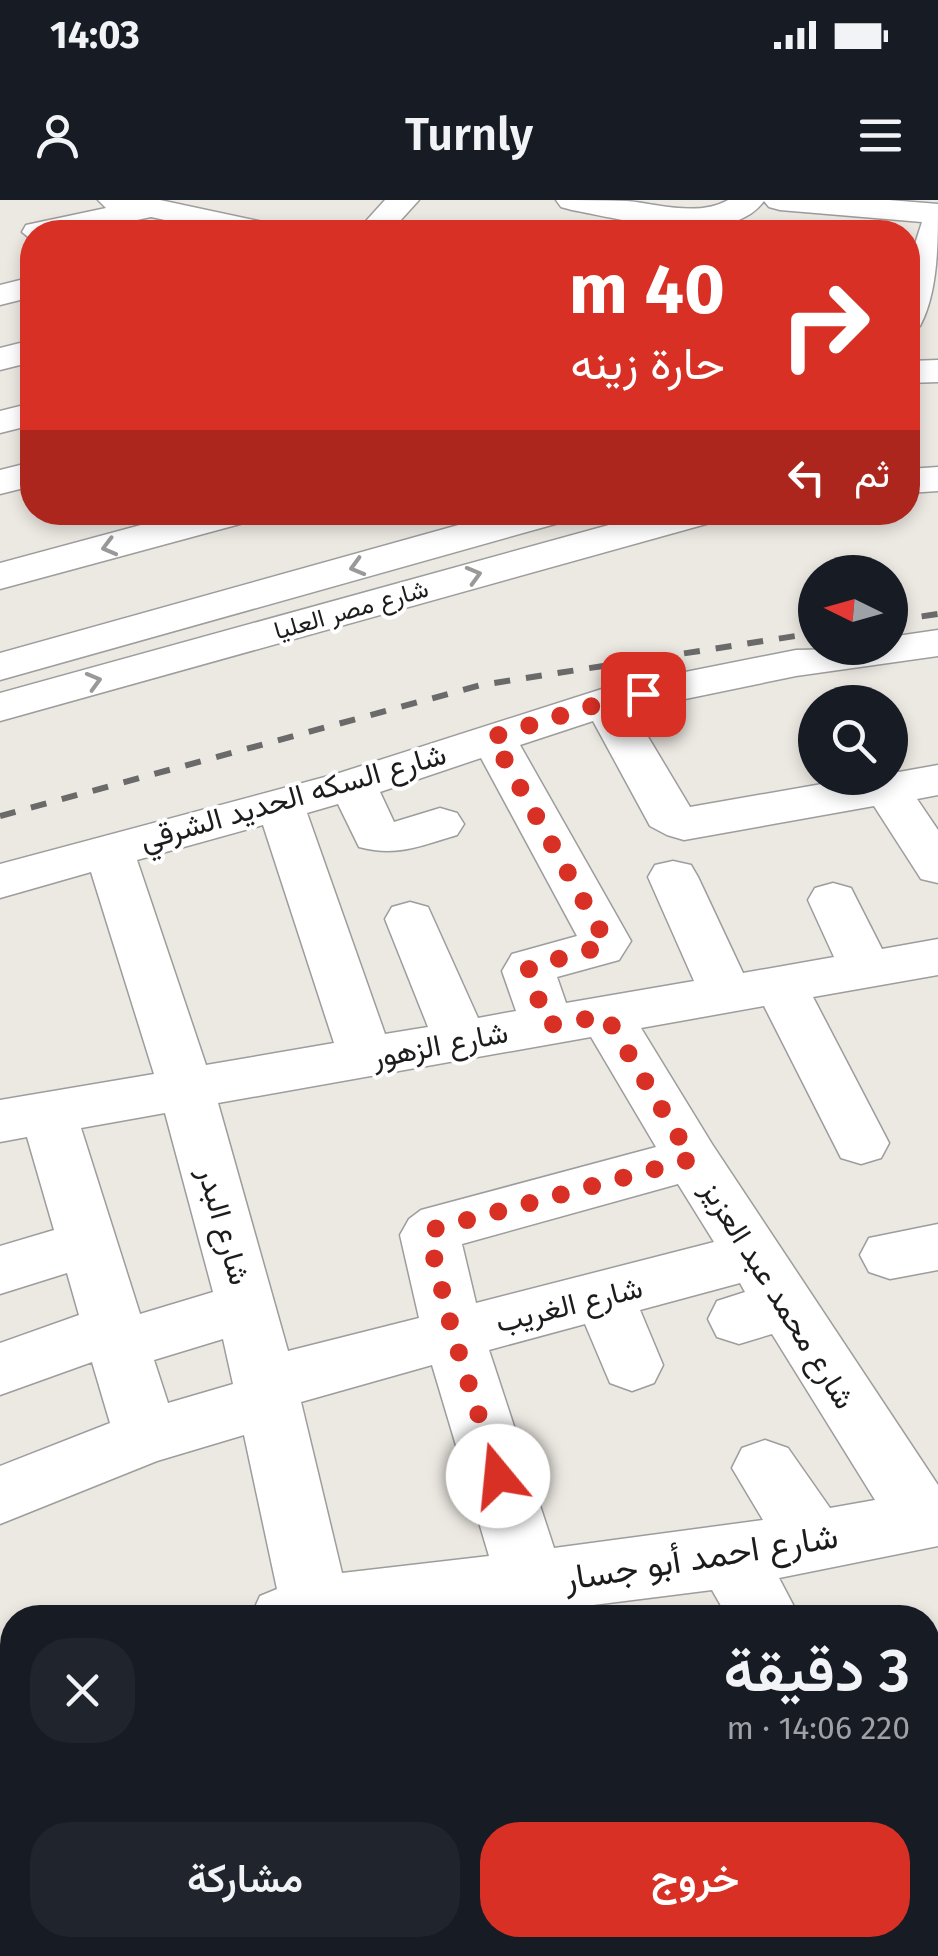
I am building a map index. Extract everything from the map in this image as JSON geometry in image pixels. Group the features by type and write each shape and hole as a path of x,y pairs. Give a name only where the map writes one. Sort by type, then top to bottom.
{"street":[{"path":"114,200 168,207 218,220"},
{"path":"384,220 403,200"},
{"path":"573,220 592,202 691,218 736,211 749,200"},
{"path":"780,200 938,214"},
{"path":"102,220 168,207"},
{"path":"920,280 938,222"},
{"path":"0,576 189,525"},
{"name":"شارع مصر العليا","path":"0,667 506,525"},
{"name":"شارع مصر العليا","path":"0,707 656,525"},
{"name":"شارع السكه الحديد الشرقي","path":"0,881 352,785 605,702 796,662 938,642"},
{"path":"796,662 813,685"},
{"path":"605,702 667,815 675,821 693,825 798,794"},
{"path":"492,737 606,941 600,947 530,967 528,971 548,1025"},
{"path":"908,782 938,780"},
{"path":"352,785 376,836 393,838 440,824"},
{"path":"891,795 938,867"},
{"path":"280,806 366,1059"},
{"name":"شارع البدر","path":"109,850 186,1091 247,1306 268,1391 304,1605"},
{"path":"673,877 726,993"},
{"path":"833,900 866,971"},
{"path":"410,919 460,1040"},
{"name":"شارع الزهور","path":"15,1108 186,1091 938,957"},
{"path":"780,984 861,1143"},
{"name":"شارع محمد عبد العزيز","path":"606,1016 692,1159 756,1254 764,1312 817,1399 931,1519"},
{"path":"15,1108 85,1244 146,1436"},
{"path":"531,1582 453,1334 430,1241 434,1229 692,1159"},
{"path":"0,1270 85,1244"},
{"name":"شارع الغريب","path":"0,1494 268,1391 453,1334 756,1254"},
{"path":"604,1297 632,1365"},
{"path":"0,1369 247,1306"},
{"path":"765,1468 814,1542"},
{"name":"شارع احمد أبو جسار","path":"369,1605 531,1582 617,1596 730,1557 931,1519"},
{"path":"730,1557 758,1605"}],"railway":[{"path":"908,618 938,614"},
{"path":"0,816 481,685 798,636"}],"route":[{"path":"498,1476 453,1334 430,1235 434,1229 692,1159 606,1016 548,1025 528,971 530,967 600,947 606,941 492,737 643,694"}]}
